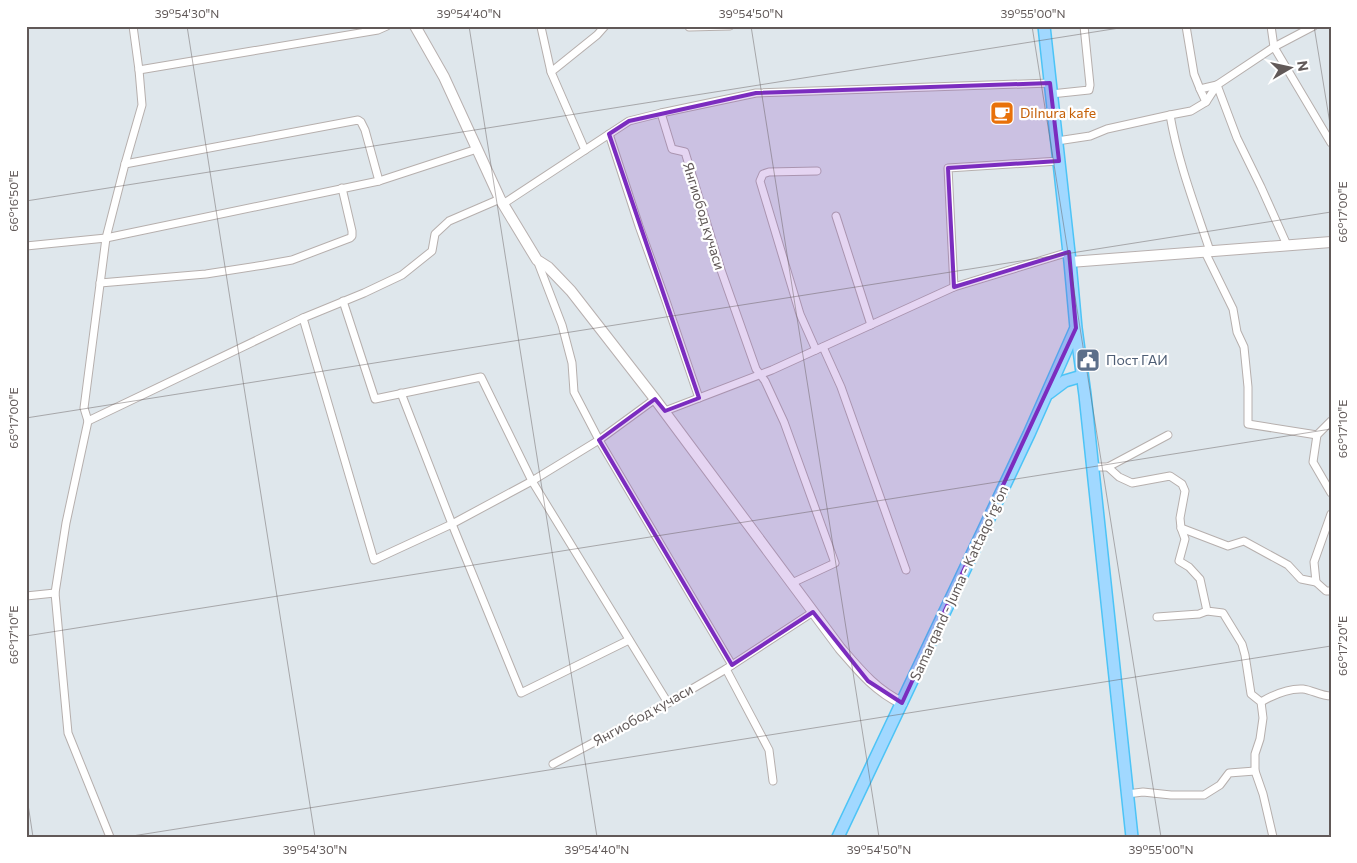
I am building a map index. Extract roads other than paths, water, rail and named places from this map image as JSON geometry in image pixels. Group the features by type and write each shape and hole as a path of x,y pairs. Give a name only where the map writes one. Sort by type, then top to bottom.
{"main road":[{"path":"1044,26 1132,837"},
{"name":"Samarqand - Juma - Kattaqo‘rg‘on","path":"838,837 1048,394 1076,328"},
{"path":"1048,394 1060,384 1082,376"},
{"path":"1060,384 1071,386 1085,395"}],"street":[{"path":"110,837 68,733 55,593 66,523 88,421 84,408 106,238 142,105 133,26"},
{"path":"139,70 378,30 387,26"},
{"path":"415,26 444,77 502,202 537,260 562,325 572,363 574,392 599,440 729,667 768,750 773,781"},
{"path":"552,72 598,36 605,26"},
{"path":"689,27 730,26"},
{"path":"88,421 303,318 402,274 432,251 435,234 449,221 502,202 629,121 756,93 1051,88 1089,90 1084,26"},
{"path":"1186,26 1194,74 1206,102"},
{"path":"1271,26 1274,47 1331,143"},
{"path":"1057,141 1090,136 1107,129 1191,112 1206,102 1217,85 1274,47 1314,26"},
{"path":"541,27 552,72 585,150"},
{"path":"1200,88 1217,85"},
{"path":"1217,85 1237,138 1287,245"},
{"name":"Янгиобод кучаси","path":"661,113 672,149 684,152 721,270 756,369 765,381 784,422 835,563 792,583"},
{"path":"1170,115 1180,162 1207,251 1233,309 1237,332 1244,347 1248,387 1248,424 1317,435"},
{"path":"125,164 358,120 365,130 378,181"},
{"path":"609,134 699,398"},
{"path":"26,246 106,238 378,181 477,149"},
{"path":"954,287 948,168 1059,161"},
{"path":"816,350 800,314 760,181 763,174 769,172 817,171"},
{"path":"100,283 206,274 292,260 350,238 352,232 342,188"},
{"path":"836,216 871,325"},
{"path":"665,411 760,375 954,287 1070,257 1207,251 1331,242"},
{"path":"537,260 548,267 571,291 656,399 840,648 868,681 888,697 902,703"},
{"path":"343,301 375,399 481,377 532,481 668,703"},
{"path":"303,318 374,560 452,524 532,481 599,440 656,399"},
{"path":"823,347 840,387 906,570"},
{"path":"401,393 521,693 629,640"},
{"path":"1331,420 1317,435 1313,462 1331,493"},
{"path":"1092,467 1108,466 1168,435"},
{"path":"1108,466 1119,476 1132,483 1170,476 1182,484 1185,491 1180,518 1185,539 1179,562 1189,567 1200,580 1207,611"},
{"path":"1316,582 1314,562 1331,514"},
{"path":"1181,528 1228,546 1244,540 1288,565 1301,579 1316,582 1329,593"},
{"path":"26,596 55,593"},
{"path":"1157,617 1199,614 1207,611 1223,613 1242,644 1251,694 1261,702 1263,718 1260,740 1255,754 1255,771 1263,794 1273,837"},
{"name":"Янгиобод кучаси","path":"552,764 668,703 729,667 813,612"},
{"path":"1261,702 1290,690 1304,689 1331,696"},
{"path":"1127,794 1143,792 1171,795 1204,795 1220,785 1229,773 1255,771"}],"place":[{"name":"Dilnura kafe","path":"1002,113"},
{"name":"Пост ГАИ","path":"1088,360"}]}
